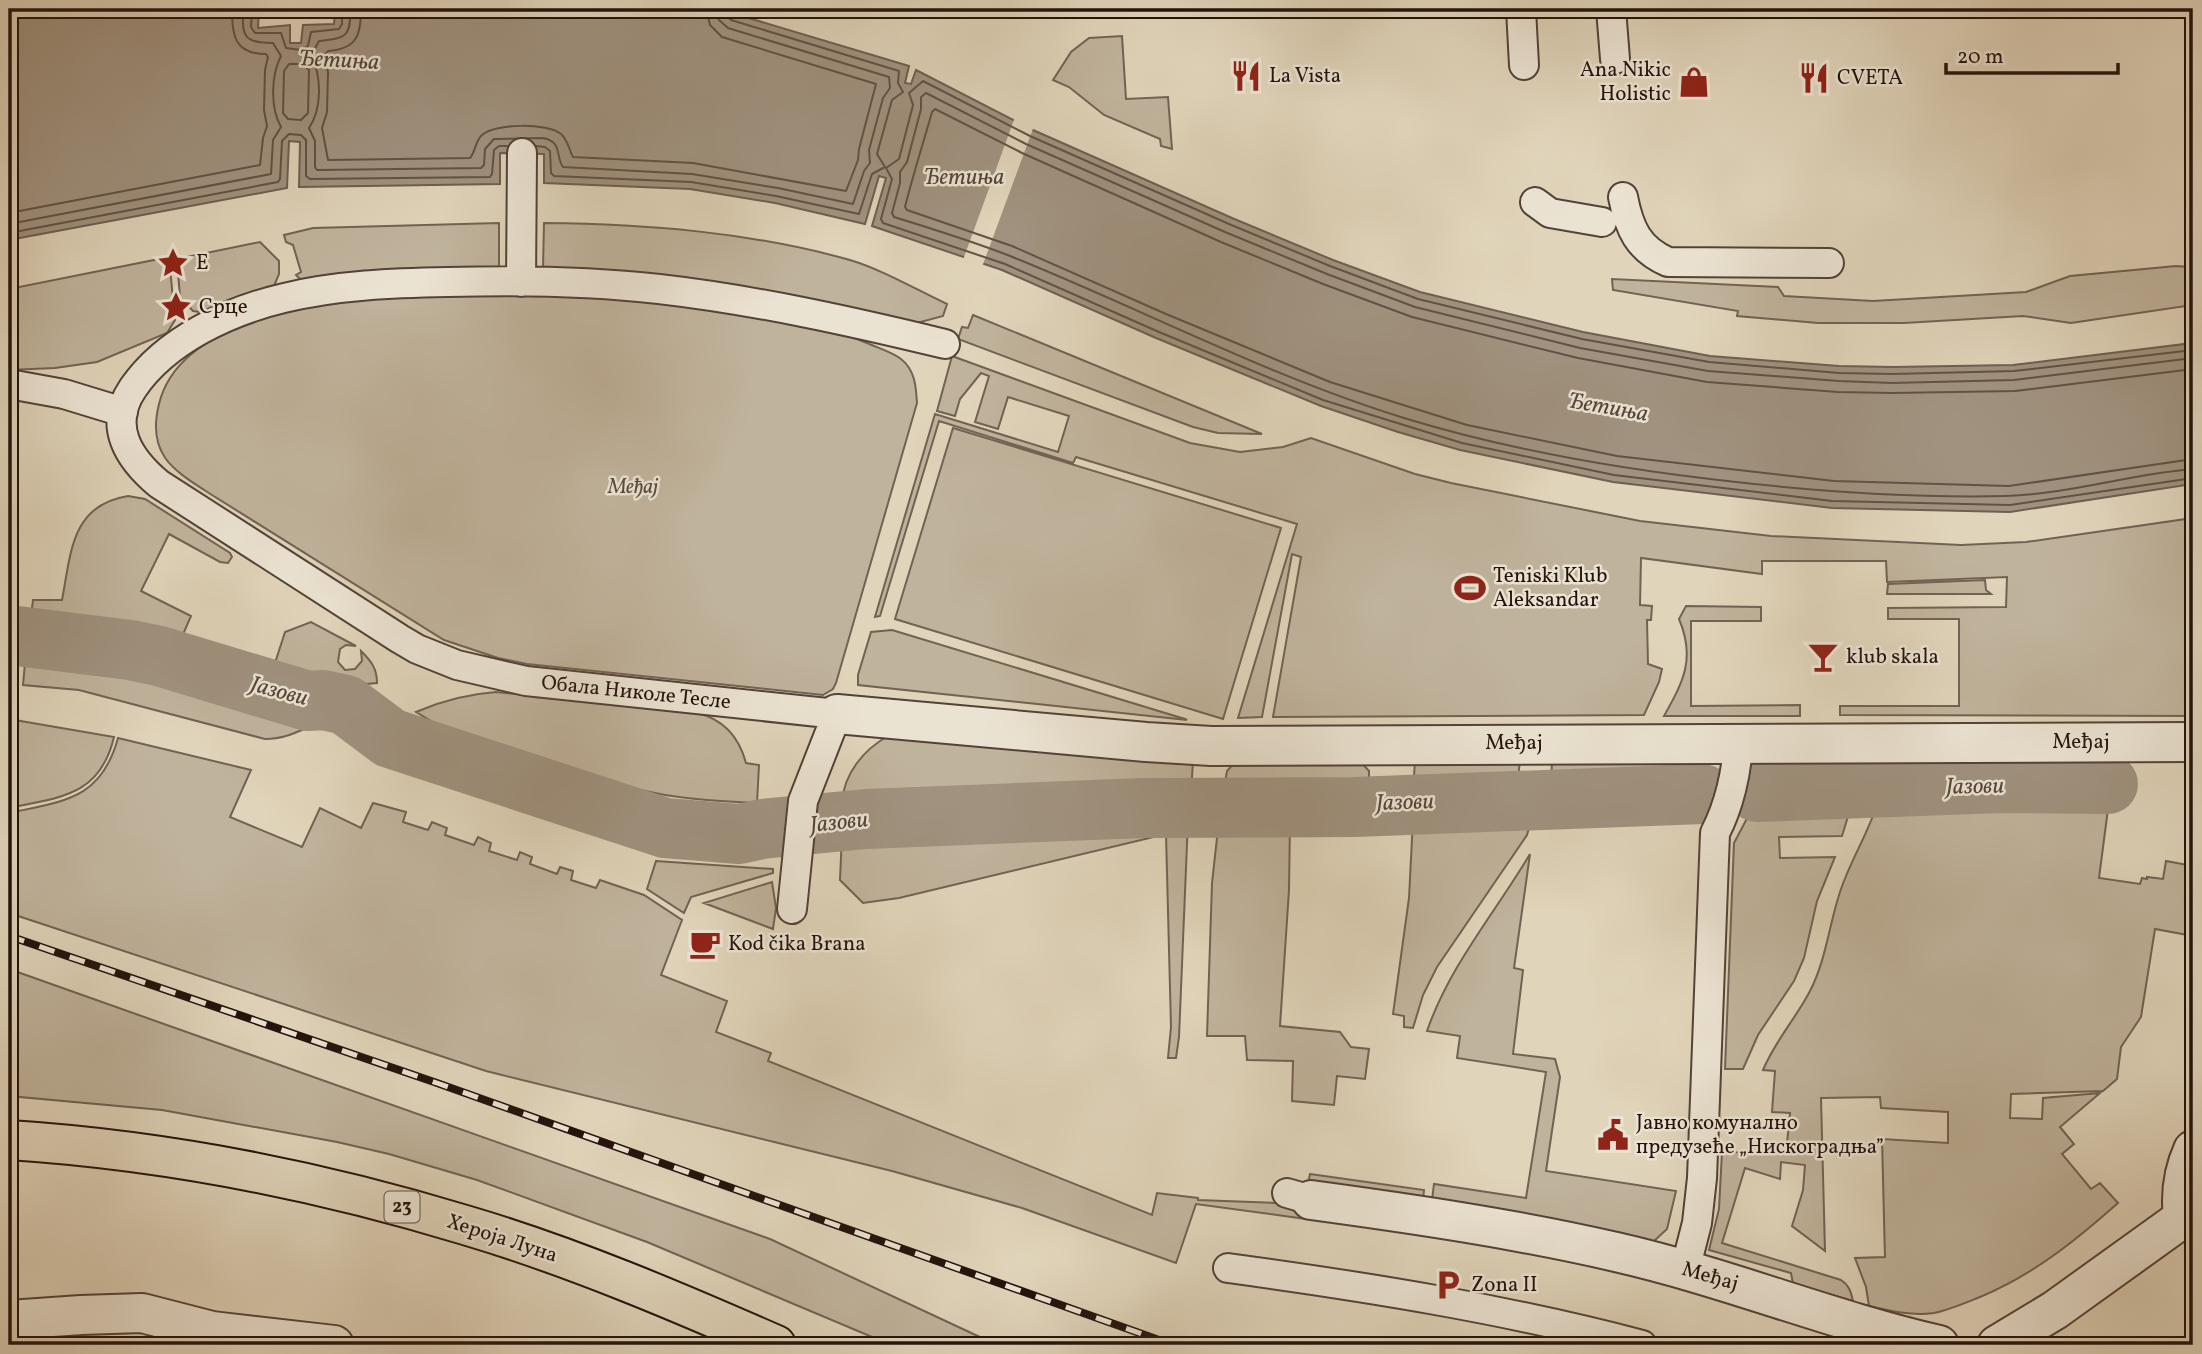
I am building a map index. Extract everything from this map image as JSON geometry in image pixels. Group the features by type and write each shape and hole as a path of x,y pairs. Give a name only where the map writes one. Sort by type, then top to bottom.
{"main road":[{"name":"Хероја Луна","path":"9,1140 115,1149 183,1159 266,1174 371,1199 467,1225 598,1271 776,1345"}],"street":[{"name":"Међај","path":"837,714 1211,746 2193,742"},
{"path":"1997,1345 2055,1310 2188,1220 2181,1191 2184,1173 2193,1150"},
{"name":"Међај","path":"1299,1197 1530,1234 1617,1252 1939,1345"},
{"path":"9,1320 142,1313 212,1331 334,1345"}],"lane":[{"path":"1521,9 1524,65"},
{"path":"1611,9 1615,59"},
{"path":"521,282 522,153"},
{"path":"1623,197 1627,219 1638,239 1653,256 1668,262 1829,263"},
{"path":"1535,202 1550,213 1602,222"},
{"path":"9,384 64,394 123,412 133,388 156,361 207,327 261,304 286,298 364,286 414,283 572,282 658,289 836,318 944,344"},
{"name":"Обала Николе Тесле","path":"123,412 123,433 132,457 159,484 400,639 438,658 474,670 526,681 837,714"},
{"path":"792,909 803,801 837,714"},
{"path":"1685,1270 1697,1223 1702,1178 1715,833 1732,825 1738,742"},
{"path":"1228,1268 1414,1295 1642,1345"}],"green space":[{"path":"1122,36 1126,99 1168,97 1172,149 1161,146 1160,139 1104,115 1069,87 1053,80 1071,52 1089,38"},
{"path":"499,223 499,267 302,281 296,275 301,272 293,245 286,242 284,235 313,228"},
{"path":"544,223 698,231 812,250 887,274 947,304 943,316 917,323 792,295 730,285 543,268"},
{"path":"260,242 279,261 279,274 274,286 206,313 193,311 180,297 177,259"},
{"path":"169,257 175,320 167,333 97,362 55,368 9,370 9,289"},
{"path":"2189,267 2193,278 2193,305 2071,323 2023,316 1904,323 1818,323 1737,316 1738,311 1613,290 1612,279 1778,287 1784,296 1873,301 2026,292 2070,276"},
{"name":"Међај","path":"484,294 590,295 731,309 800,322 885,350 906,363 912,373 917,403 836,683 833,689 823,695 527,664 498,658 444,640 186,478 167,460 160,449 156,422 159,404 182,363 225,333 282,313 348,302"},
{"path":"973,315 1262,434 1218,433 1193,427 958,339 962,327 968,328"},
{"path":"952,356 1190,443 1240,452 1283,447 1311,438 1415,474 1640,521 1771,536 1961,545 2026,542 2193,518 2193,716 1840,715 1840,706 1959,706 1959,619 1888,619 1888,608 2006,607 2007,577 1887,582 1886,561 1762,561 1762,574 1641,558 1640,605 1652,606 1651,620 1647,620 1648,664 1662,669 1644,715 1273,717 1301,557 1292,554 1262,717 1238,718 1297,524 1076,457 1073,463 939,421 880,616 875,617 935,414 1058,452 1069,416 1008,397 998,429 975,422 989,376 981,373 960,399 955,416 937,411"},
{"path":"953,428 1281,528 1223,719 895,619"},
{"path":"128,496 145,499 230,553 232,557 228,563 220,562 169,534 141,591 191,616 181,639 274,666 285,632 311,622 356,646 346,645 340,649 338,662 345,670 355,669 362,661 361,651 373,665 377,683 355,685 343,692 310,686 130,634 30,623 33,600 62,600 72,549 84,520 95,509 109,501"},
{"path":"1985,580 1986,590 1991,594 1887,594 1888,584"},
{"path":"1686,606 1761,607 1761,621 1691,621 1691,706 1800,705 1800,716 1664,716 1685,670 1686,646 1679,619"},
{"path":"892,630 1187,720 858,685 858,675 871,632"},
{"path":"26,652 103,660 178,674 321,721 287,736 265,739 79,690 23,685"},
{"path":"496,692 706,716 729,730 746,763 759,765 757,803 680,797 601,780 441,727 416,712 475,694"},
{"path":"9,719 114,737 108,757 88,782 61,796 9,808"},
{"path":"888,736 1193,761 1191,793 842,802 847,782 856,764 871,748"},
{"path":"118,738 251,770 230,817 302,847 320,808 361,828 373,803 406,812 403,822 428,830 432,822 447,828 445,835 474,845 478,837 491,843 489,851 517,860 520,852 532,857 530,864 557,874 560,867 573,871 571,880 596,888 600,880 644,895 682,920 661,975 727,1001 716,1032 771,1053 768,1061 1152,1215 1157,1193 1198,1200 1305,1204 1306,1219 1196,1204 1176,1263 1022,1208 892,1171 486,1071 9,913 9,813 63,800 91,786 111,759"},
{"path":"2110,758 2109,771 1878,775 1884,760"},
{"path":"1552,759 1693,760 1703,771 1704,785 1551,788"},
{"path":"1844,759 1848,775 1764,777 1791,763"},
{"path":"1359,760 1369,771 1369,795 1223,794 1227,771 1236,761"},
{"path":"1415,760 1520,760 1517,788 1413,794"},
{"path":"2064,793 2107,796 2108,809 2099,878 2140,884 2142,878 2163,879 2166,861 2193,866 2193,894 2188,894 2185,915 2193,917 2193,936 2155,929 2141,1017 2121,1047 2117,1079 2103,1091 2011,1094 2010,1118 2042,1119 2043,1098 2100,1093 2060,1127 2074,1144 2062,1154 2091,1189 2100,1183 2118,1203 2053,1256 1980,1297 1926,1314 1901,1313 1869,1306 1866,1287 1855,1258 1885,1257 1882,1139 1948,1143 1948,1112 1881,1108 1880,1097 1821,1098 1825,1251 1792,1226 1803,1190 1805,1165 1781,1162 1780,1179 1745,1168 1722,1243 1841,1280 1849,1289 1853,1301 1793,1284 1791,1273 1709,1250 1719,1209 1722,1152 1765,1153 1766,1142 1787,1143 1790,1113 1772,1112 1775,1071 1763,1070 1815,979 1840,892 1878,802"},
{"path":"1849,804 1842,836 1779,837 1780,858 1835,857 1817,901 1804,958 1794,981 1758,1035 1743,1069 1725,1069 1734,843 1753,807"},
{"path":"1533,814 1527,835 1437,967 1423,995 1413,1028 1404,1027 1404,1016 1393,1014 1409,898 1413,819"},
{"path":"1188,820 1176,1058 1168,1058 1171,1027 1166,834 899,898 863,903 840,880 842,834"},
{"path":"1219,820 1290,820 1289,890 1280,1026 1340,1032 1351,1047 1369,1049 1365,1079 1337,1076 1334,1105 1292,1101 1293,1061 1247,1060 1245,1036 1207,1036 1212,883"},
{"path":"1530,854 1514,968 1523,970 1513,1054 1555,1059 1560,1077 1546,1171 1676,1191 1667,1229 1652,1243 1432,1200 1434,1184 1526,1198 1546,1072 1457,1058 1460,1036 1427,1031 1460,962"},
{"path":"656,861 773,869 773,873 691,897 684,913 647,889"},
{"path":"772,882 776,908 773,929 704,903"},
{"path":"9,969 770,1239 997,1345 891,1345 647,1242 477,1180 389,1154 162,1110 9,1096"},
{"path":"1310,1174 1424,1190 1423,1199 1308,1183"}],"water":[{"name":"Ђетиња","path":"71,9 259,9 258,28 290,25 290,43 301,43 303,25 334,24 335,9 733,9 732,13 909,66 905,83 911,84 916,70 1033,130 1333,260 1420,292 1583,332 1710,356 1839,366 1893,367 2013,365 2193,343 2193,484 2010,512 1832,508 1613,482 1460,450 1321,406 1156,338 1002,270 872,226 886,178 879,176 865,224 775,203 690,189 544,183 544,154 500,153 500,184 299,187 300,142 289,141 287,188 9,240 9,12"}],"pier":[{"path":"1015,117 1034,126 982,267 963,260"}],"waterway":[{"name":"Јазови","path":"9,635 159,656 308,701 323,700 346,705 390,738 665,828 739,834 762,829 866,819 1143,808 1354,807 1703,794"},
{"name":"Јазови","path":"1757,792 2001,783 2108,784"}],"railway":[{"path":"9,936 437,1083 1173,1345"}],"place":[{"name":"La Vista","path":"1246,76"},
{"name":"CVETA","path":"1814,78"},
{"name":"Ana Nikic Holistic","path":"1694,82"},
{"name":"E","path":"173,263"},
{"name":"Срце","path":"176,307"},
{"name":"Teniski Klub Aleksandar","path":"1470,588"},
{"name":"klub skala","path":"1823,657"},
{"name":"Kod čika Brana","path":"705,944"},
{"name":"Јавно комунално предузеће „Нискоградња”","path":"1613,1135"},
{"name":"Zona II","path":"1448,1285"}]}
